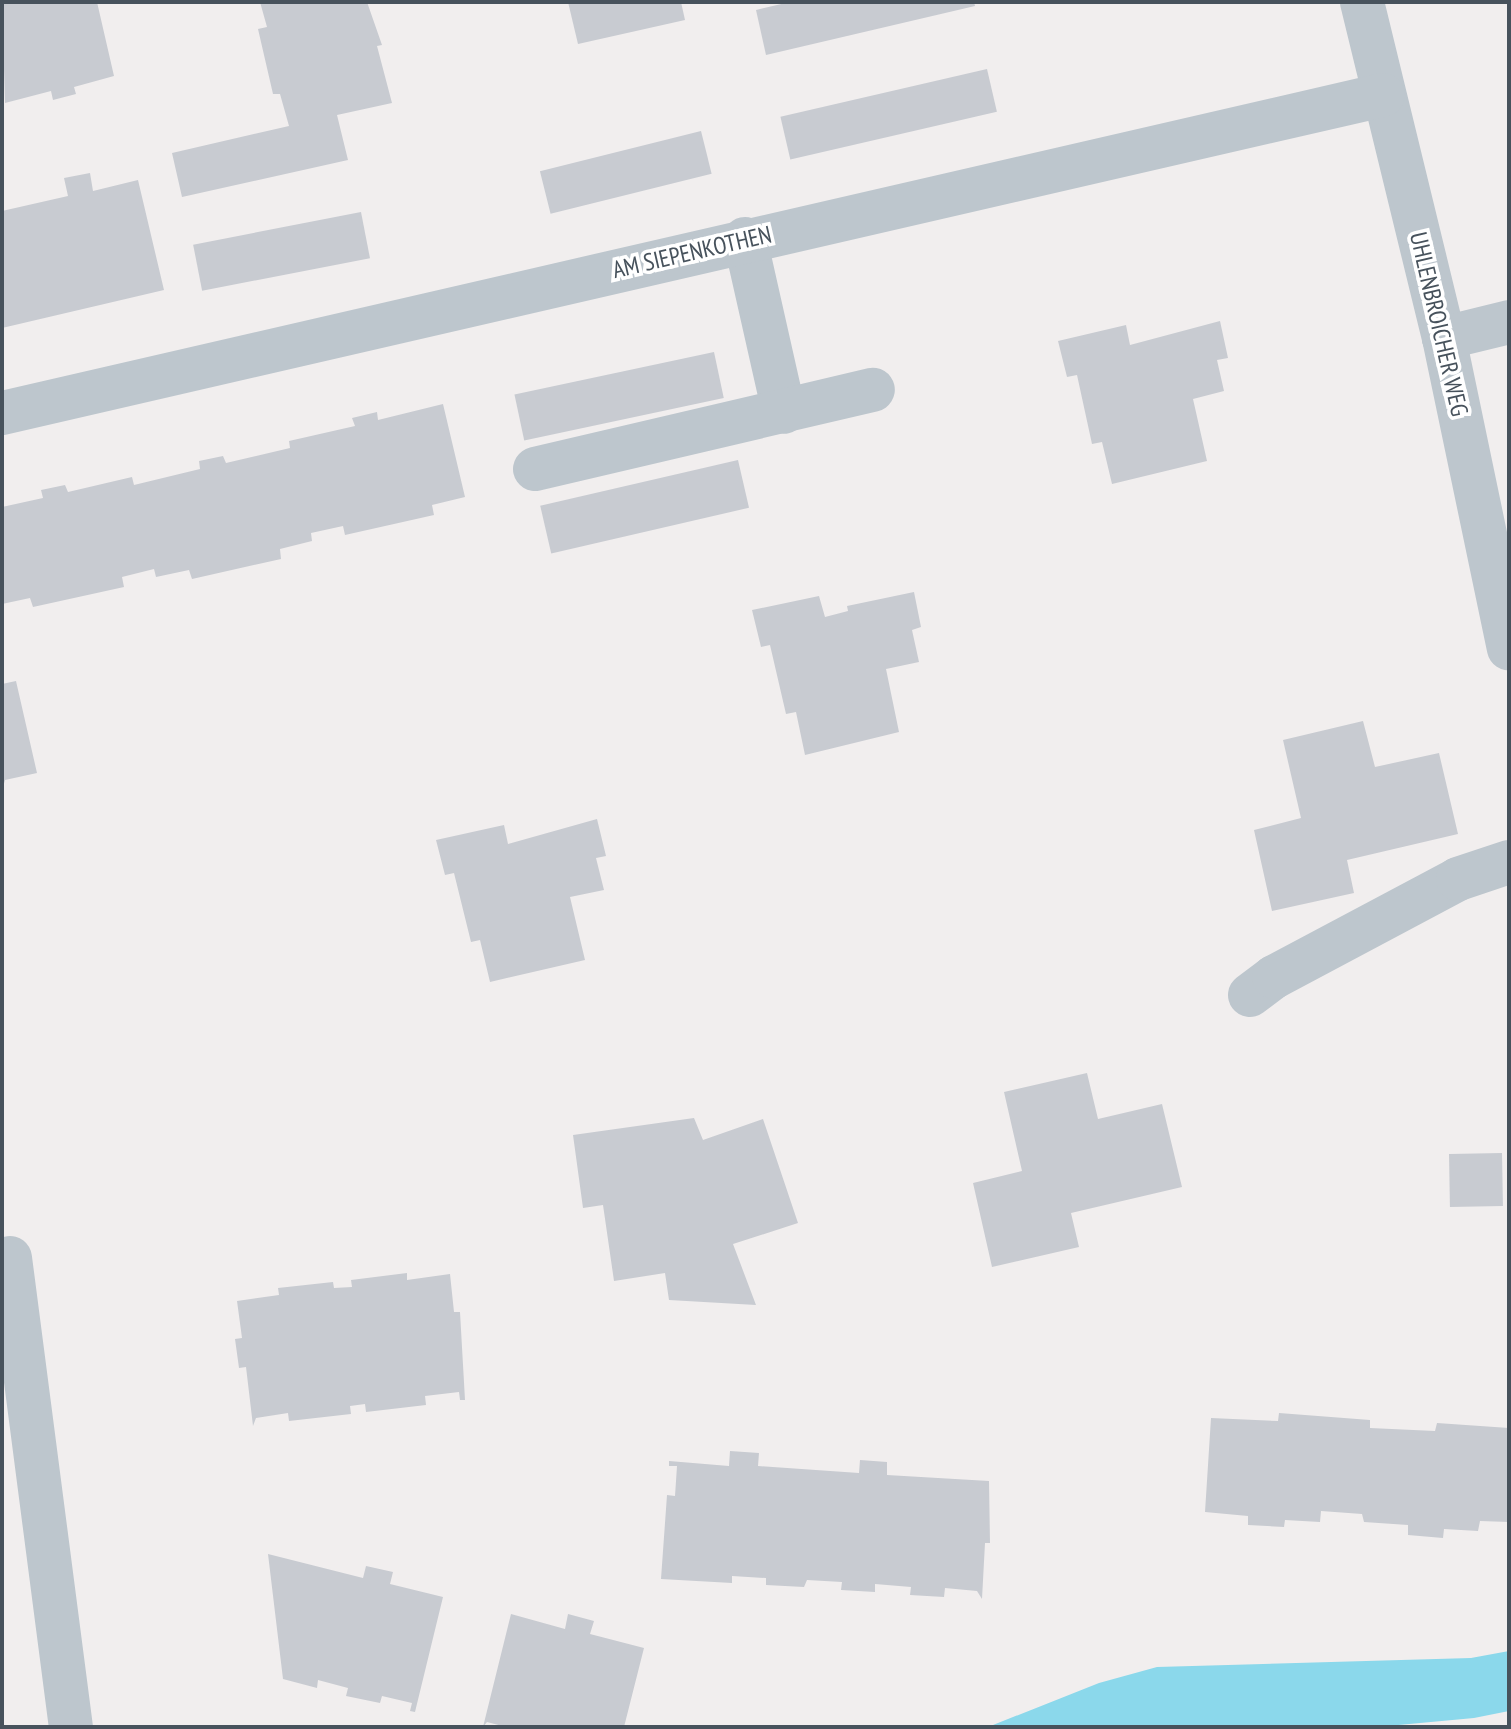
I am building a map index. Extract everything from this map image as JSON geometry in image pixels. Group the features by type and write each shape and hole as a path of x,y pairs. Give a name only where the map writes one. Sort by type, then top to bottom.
{"street":[{"name":"UHLENBROICHER WEG","path":"1362,2 1444,338 1498,538 1509,648"},
{"name":"AM SIEPENKOTHEN","path":"2,413 745,239 1383,95"},
{"path":"745,239 784,412"},
{"path":"1444,338 1509,322"},
{"path":"535,469 873,390"},
{"path":"1250,995 1274,977 1458,879 1509,862"},
{"path":"10,1258 71,1727"}],"water":[{"path":"1509,1651 1509,1711 1474,1718 1377,1727 988,1727 1099,1683 1157,1667 1471,1658"}],"building":[{"path":"2,2 97,2 114,76 74,87 76,94 53,100 51,91 5,103"},
{"path":"260,2 367,2 382,45 377,46 392,103 337,115 348,160 182,197 172,153 289,126 280,94 273,94 258,29 267,27"},
{"path":"568,2 681,2 685,20 578,44"},
{"path":"790,2 974,2 975,6 766,55 756,10"},
{"path":"987,69 997,112 790,160 780,117"},
{"path":"701,131 712,174 551,214 540,171"},
{"path":"90,173 93,191 138,180 164,290 2,328 2,211 68,196 64,178"},
{"path":"361,212 370,258 202,291 193,245"},
{"path":"1220,321 1228,358 1217,360 1224,391 1193,399 1207,461 1112,484 1102,442 1092,444 1077,375 1067,377 1058,341 1126,325 1130,345"},
{"path":"714,352 724,398 524,440 514,394"},
{"path":"443,404 465,497 432,505 434,515 345,535 343,526 311,533 312,541 280,549 281,559 192,579 189,570 156,577 154,569 122,577 124,587 33,607 30,598 2,604 2,507 43,498 41,490 65,485 68,492 132,477 134,485 200,469 199,461 223,456 226,463 290,448 289,441 355,426 352,418 377,412 378,420"},
{"path":"738,460 749,508 551,553 540,506"},
{"path":"914,592 921,627 912,630 919,662 886,669 899,732 805,755 796,712 786,714 770,645 761,647 752,610 819,596 825,617 848,611 847,606"},
{"path":"16,681 37,773 5,780 2,791 2,684"},
{"path":"1363,721 1375,767 1439,753 1458,834 1347,860 1354,893 1272,911 1254,830 1301,818 1283,740"},
{"path":"597,819 606,856 596,858 604,890 570,897 585,960 490,982 480,940 471,942 454,873 445,875 436,840 504,825 508,844"},
{"path":"1087,1073 1098,1119 1162,1104 1182,1187 1071,1213 1079,1247 992,1267 973,1183 1022,1171 1004,1092"},
{"path":"694,1118 703,1140 763,1119 798,1223 733,1244 756,1305 669,1300 665,1273 614,1281 603,1205 583,1208 573,1135"},
{"path":"1502,1153 1503,1206 1450,1207 1449,1154"},
{"path":"407,1273 407,1280 450,1274 454,1312 460,1312 465,1400 460,1400 459,1392 425,1396 426,1405 366,1412 365,1404 350,1406 351,1414 289,1421 288,1413 256,1418 253,1426 246,1367 239,1368 235,1339 242,1338 237,1301 279,1295 278,1288 333,1282 334,1288 352,1287 351,1280"},
{"path":"1279,1413 1370,1420 1370,1428 1435,1431 1437,1423 1509,1428 1509,1522 1480,1521 1478,1531 1444,1529 1443,1538 1408,1535 1408,1525 1364,1522 1362,1514 1321,1511 1320,1522 1285,1520 1284,1527 1248,1525 1248,1516 1205,1512 1211,1418 1278,1421"},
{"path":"730,1451 759,1453 758,1466 859,1473 860,1460 887,1462 887,1475 989,1481 990,1543 985,1543 982,1599 977,1591 945,1588 944,1597 910,1595 911,1587 875,1584 875,1592 841,1590 842,1582 807,1580 804,1587 766,1585 766,1578 732,1576 732,1583 661,1579 667,1495 675,1496 677,1466 669,1466 669,1461 729,1466"},
{"path":"268,1554 363,1578 366,1566 393,1572 390,1584 443,1597 415,1712 410,1711 412,1703 382,1696 380,1703 346,1696 348,1688 318,1680 317,1688 283,1679"},
{"path":"511,1614 565,1629 568,1614 594,1621 590,1634 644,1648 624,1727 506,1727 487,1722 483,1727"}]}
